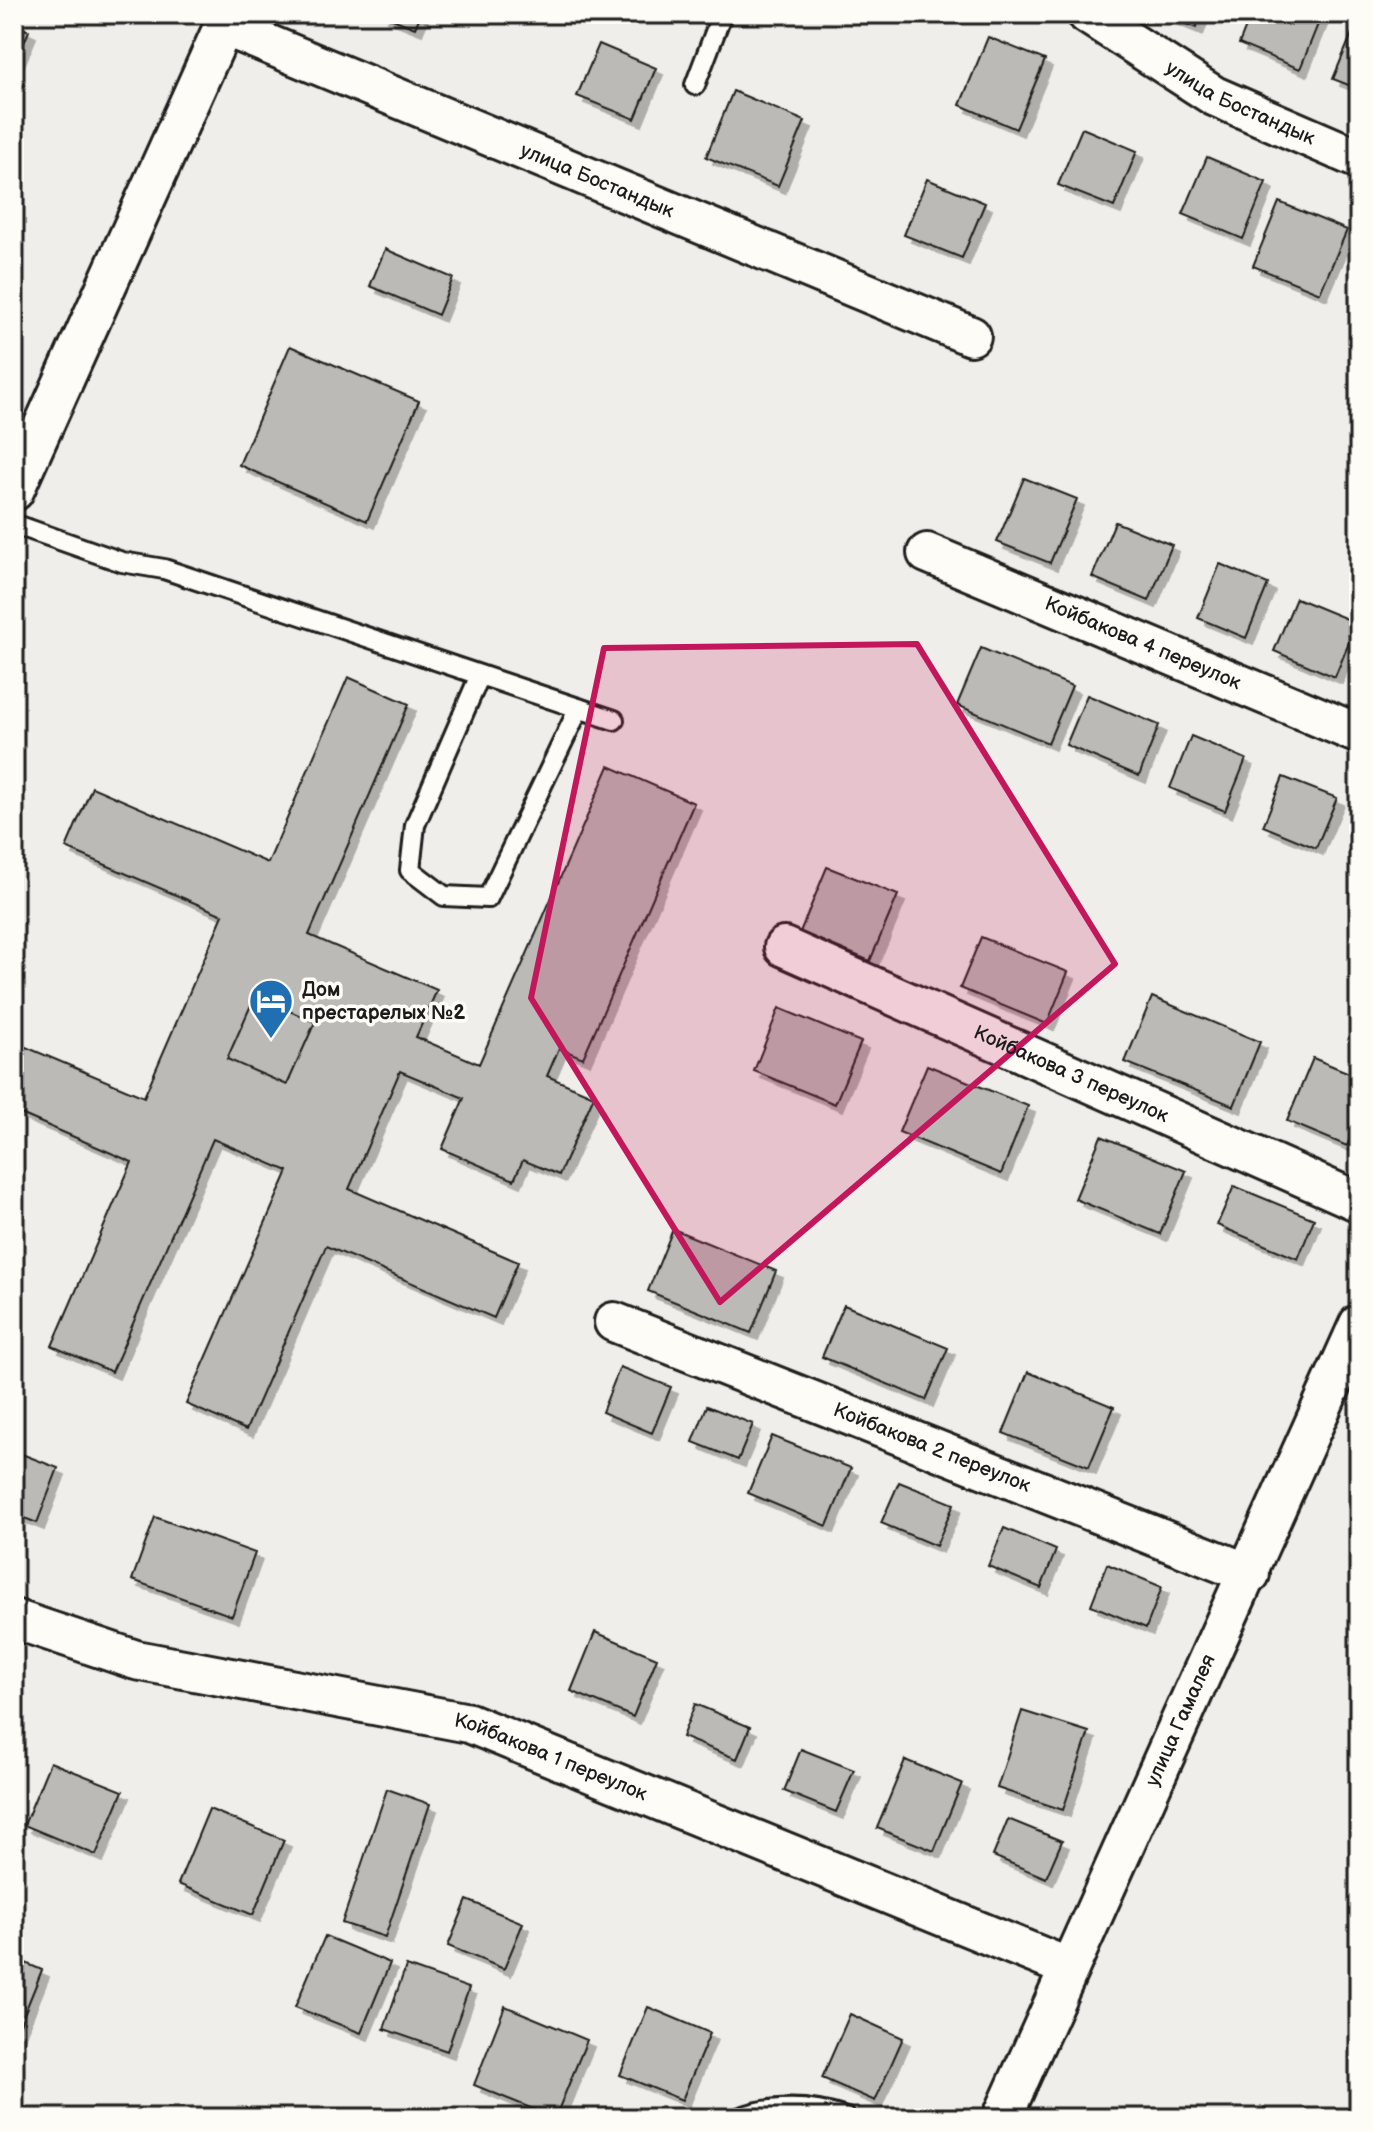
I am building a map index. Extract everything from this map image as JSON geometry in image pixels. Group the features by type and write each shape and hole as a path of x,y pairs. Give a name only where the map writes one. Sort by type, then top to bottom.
{"street":[{"name":"улица Бостандык","path":"1087,14 1214,96 1359,159"},
{"name":"улица Бостандык","path":"226,20 971,336"},
{"path":"14,491 226,20"},
{"name":"Койбакова 4 переулок","path":"927,553 1359,734"},
{"name":"Койбакова 3 переулок","path":"784,947 1359,1202"},
{"name":"Койбакова 2 переулок","path":"614,1322 1250,1574"},
{"name":"улица Гамалея","path":"1002,2118 1067,1967 1250,1574 1359,1324"},
{"name":"Койбакова 1 переулок","path":"14,1619 136,1660 469,1723 1067,1967"}],"lane":[{"path":"695,85 722,14"},
{"path":"14,524 122,562 164,569 614,720"},
{"path":"480,675 415,825 410,870 444,896 488,898 579,708"},
{"path":"738,2118 755,2112 814,2107 846,2118"}],"highlighted area":[{"path":"917,644 1115,964 720,1302 531,998 604,648"}],"building":[{"path":"380,14 421,14 415,28"},
{"path":"1161,14 1201,14 1196,28"},
{"path":"1251,14 1322,14 1300,69 1239,44"},
{"path":"14,24 29,31 14,66"},
{"path":"1355,26 1359,28 1359,89 1333,79"},
{"path":"988,37 1045,60 1016,129 960,105"},
{"path":"599,44 656,68 635,119 577,96"},
{"path":"733,91 805,121 778,186 706,157"},
{"path":"1082,128 1137,151 1114,207 1058,185"},
{"path":"1207,157 1266,182 1243,239 1183,214"},
{"path":"927,179 985,203 962,258 904,235"},
{"path":"1279,202 1347,230 1320,293 1253,266"},
{"path":"385,249 453,278 438,315 370,286"},
{"path":"290,346 419,401 367,521 239,465"},
{"path":"1024,478 1077,499 1050,563 997,542"},
{"path":"1115,522 1172,545 1149,601 1092,577"},
{"path":"1220,564 1268,584 1246,638 1198,618"},
{"path":"1296,598 1357,623 1335,677 1274,651"},
{"path":"981,648 1072,686 1048,743 957,705"},
{"path":"348,677 409,704 309,935 437,990 416,1037 479,1064 609,766 694,803 583,1058 559,1048 547,1076 594,1096 559,1175 523,1160 514,1180 442,1149 464,1098 400,1071 349,1189 518,1262 494,1318 326,1246 246,1430 186,1404 288,1171 213,1139 112,1372 52,1346 132,1162 14,1111 14,1042 144,1097 223,915 66,848 92,787 268,863","holes":["255,996 315,1022 287,1085 227,1059"]},
{"path":"1087,695 1159,725 1139,776 1066,745"},
{"path":"1191,736 1246,759 1225,811 1170,788"},
{"path":"1283,777 1337,798 1316,848 1263,826"},
{"path":"827,867 898,895 870,961 800,932"},
{"path":"981,937 1068,972 1047,1024 960,988"},
{"name":"Дом престарелых №2","path":"255,996 315,1022 287,1085 227,1059"},
{"path":"1152,997 1260,1042 1234,1106 1125,1062"},
{"path":"779,1008 861,1042 835,1104 754,1071"},
{"path":"1313,1058 1359,1077 1359,1116 1347,1146 1287,1121"},
{"path":"927,1065 1028,1106 1001,1174 899,1132"},
{"path":"1101,1136 1186,1171 1160,1234 1075,1199"},
{"path":"1234,1186 1314,1219 1298,1259 1217,1225"},
{"path":"673,1229 776,1271 751,1333 648,1291"},
{"path":"844,1305 948,1348 926,1400 822,1357"},
{"path":"620,1367 671,1387 652,1433 602,1412"},
{"path":"1028,1372 1114,1407 1089,1467 1003,1433"},
{"path":"707,1406 753,1424 738,1460 693,1442"},
{"path":"772,1436 851,1468 827,1526 748,1493"},
{"path":"14,1451 58,1468 37,1523 14,1514"},
{"path":"899,1482 954,1504 936,1546 881,1523"},
{"path":"155,1517 255,1553 232,1616 132,1580"},
{"path":"1004,1528 1056,1550 1041,1588 988,1566"},
{"path":"1107,1564 1162,1587 1146,1628 1091,1605"},
{"path":"595,1632 657,1658 633,1717 571,1691"},
{"path":"695,1704 750,1727 737,1759 682,1737"},
{"path":"1022,1711 1089,1732 1063,1810 997,1788"},
{"path":"801,1749 854,1770 836,1812 784,1791"},
{"path":"905,1760 962,1783 934,1851 877,1828"},
{"path":"50,1762 123,1791 96,1855 24,1825"},
{"path":"387,1789 430,1804 385,1937 342,1923"},
{"path":"209,1809 284,1840 253,1915 178,1884"},
{"path":"1008,1819 1062,1841 1046,1878 993,1856"},
{"path":"467,1900 523,1923 504,1969 448,1946"},
{"path":"325,1936 390,1963 361,2033 295,2007"},
{"path":"14,1958 42,1970 14,2039"},
{"path":"406,1966 469,1988 447,2051 384,2029"},
{"path":"505,2006 587,2040 555,2118 474,2085"},
{"path":"648,2007 710,2033 682,2100 620,2075"},
{"path":"850,2014 903,2038 875,2101 822,2078"}],"place":[{"name":"Дом престарелых №2","path":"271,1040"}]}
